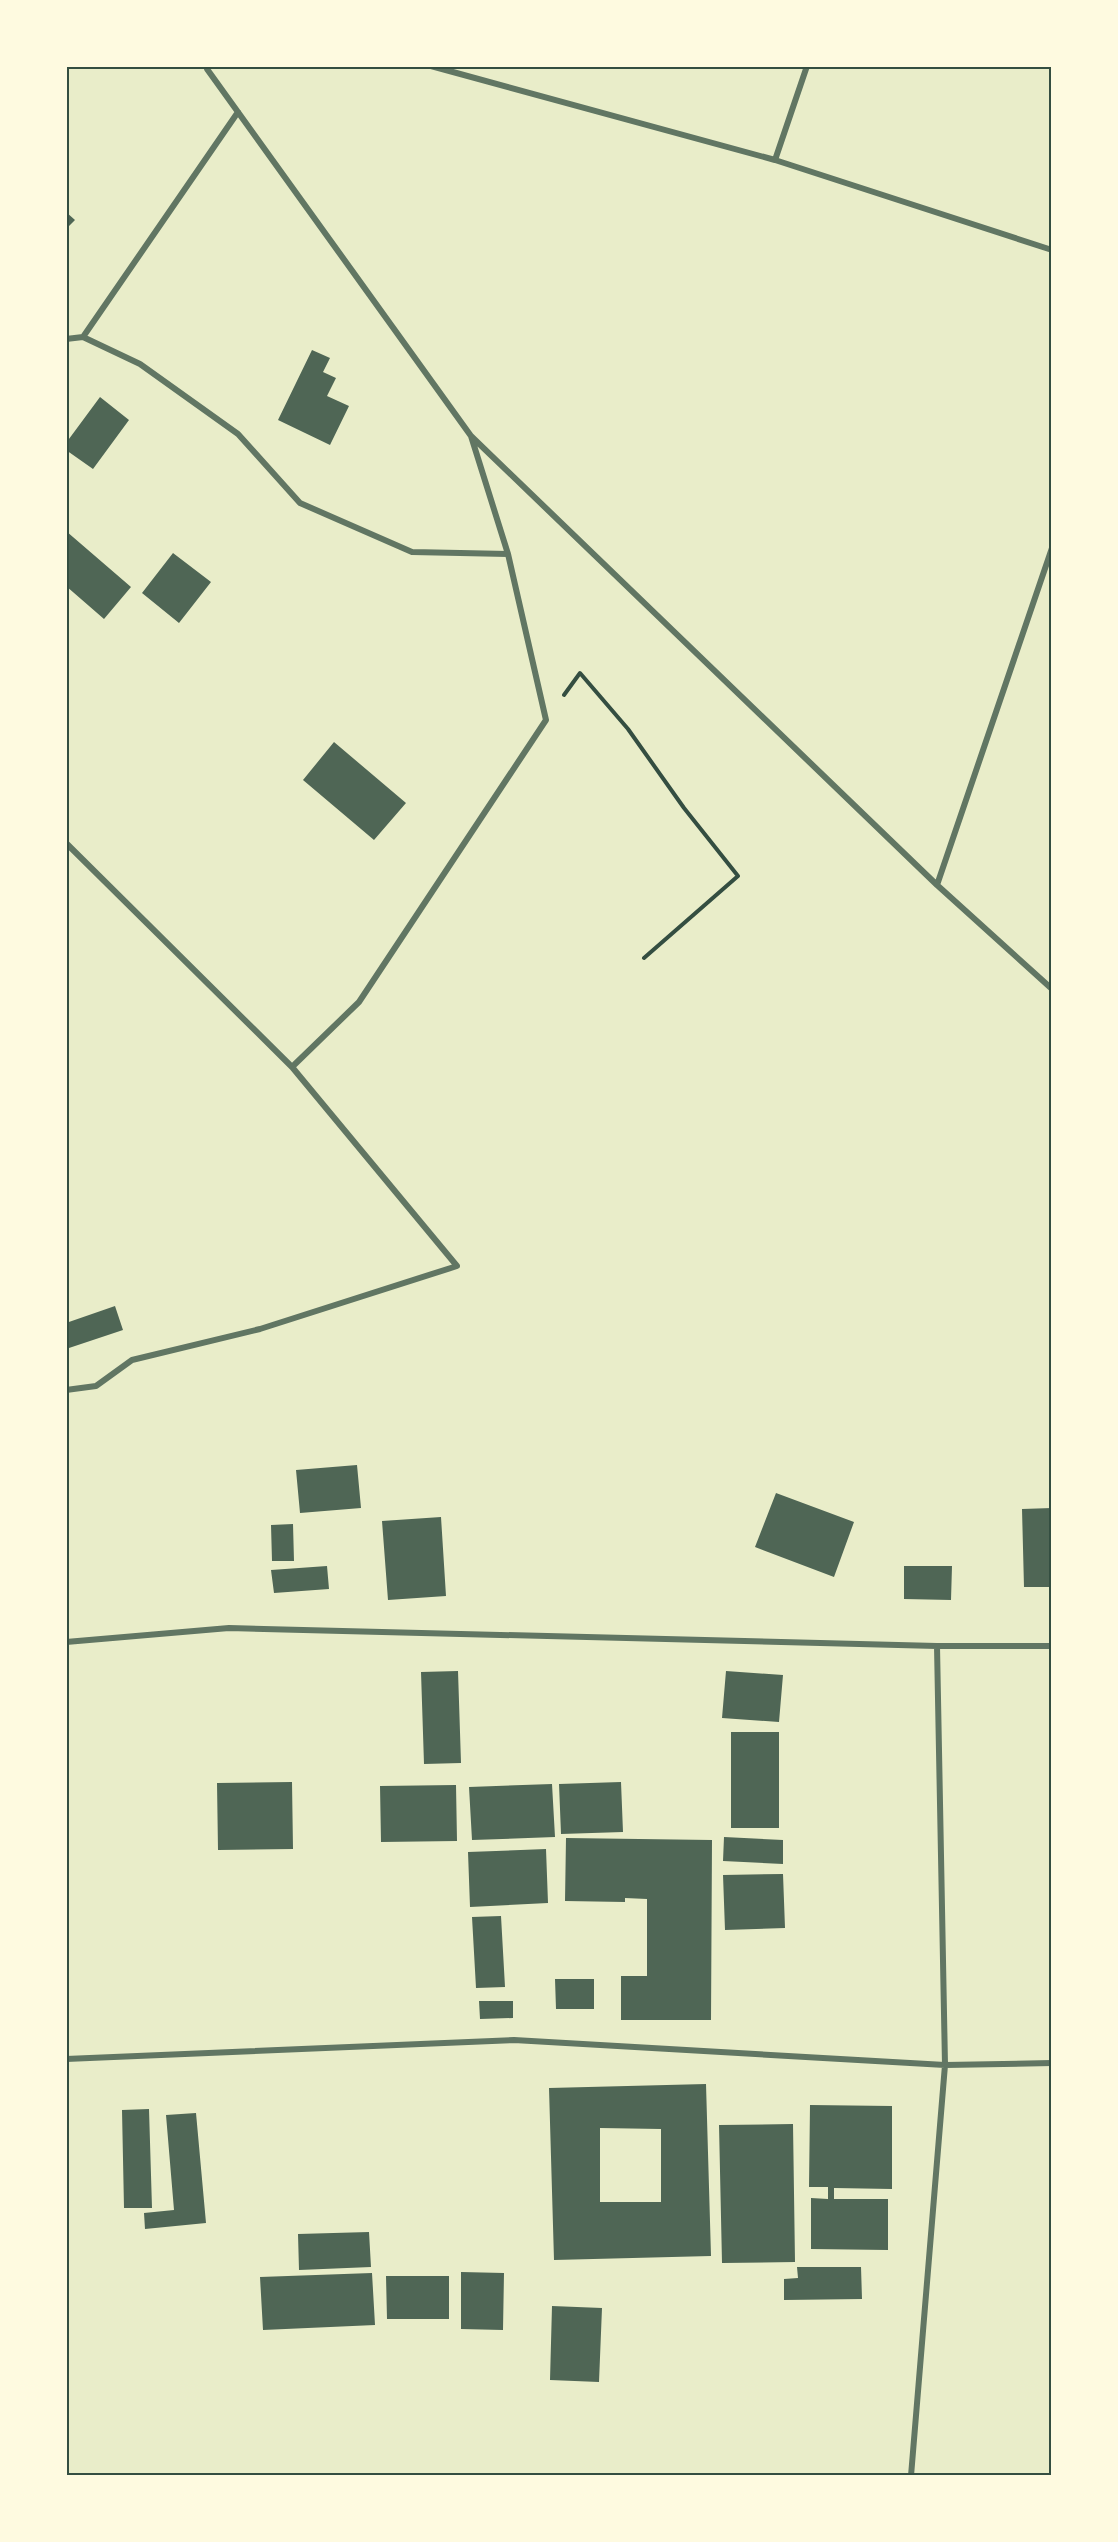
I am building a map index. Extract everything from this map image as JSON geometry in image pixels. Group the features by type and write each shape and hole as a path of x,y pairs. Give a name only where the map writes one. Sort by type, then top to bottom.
{"street":[{"path":"208,66 207,69 471,436 937,885 1052,989"},
{"path":"431,66 775,160 1052,250"},
{"path":"775,160 807,66"},
{"path":"82,337 238,112"},
{"path":"66,339 82,337 140,364 238,434 300,503 412,552 508,554"},
{"path":"292,1067 359,1002 546,720 508,554 471,436"},
{"path":"937,885 1052,548"},
{"path":"66,843 292,1067 457,1266 260,1329 132,1360 96,1386 66,1390"},
{"path":"66,1642 229,1628 937,1646 1052,1646"},
{"path":"911,2476 945,2065 937,1646"},
{"path":"66,2059 514,2040 945,2065 1052,2063"}],"path":[{"path":"546,720 580,674 628,729 684,808 738,876 644,958"}],"building":[{"path":"66,212 75,220 66,229"},
{"path":"312,350 330,358 323,372 336,378 327,396 349,406 330,445 278,420"},
{"path":"100,397 129,420 93,469 66,450 66,443"},
{"path":"66,531 131,587 104,619 66,586"},
{"path":"173,553 211,582 179,623 142,593"},
{"path":"334,742 406,803 374,840 303,780"},
{"path":"115,1306 123,1330 66,1349 66,1323"},
{"path":"357,1465 361,1508 300,1513 296,1470"},
{"path":"776,1493 854,1522 834,1577 755,1547"},
{"path":"1052,1508 1052,1587 1024,1587 1022,1509"},
{"path":"441,1517 446,1596 388,1600 382,1521"},
{"path":"293,1524 294,1561 272,1561 271,1525"},
{"path":"327,1566 329,1589 274,1593 271,1570"},
{"path":"904,1566 952,1566 951,1600 904,1599"},
{"path":"458,1671 461,1763 424,1764 421,1672"},
{"path":"726,1671 783,1675 779,1722 722,1718"},
{"path":"731,1732 779,1732 779,1828 731,1828"},
{"path":"292,1782 293,1849 218,1850 217,1783"},
{"path":"621,1782 623,1832 561,1834 559,1784"},
{"path":"552,1784 555,1837 472,1840 469,1787"},
{"path":"456,1785 457,1841 381,1842 380,1786"},
{"path":"724,1837 783,1840 783,1864 723,1861"},
{"path":"566,1838 712,1840 711,2020 621,2020 621,1976 647,1976 647,1899 625,1898 625,1902 565,1901"},
{"path":"546,1849 548,1903 470,1907 468,1852"},
{"path":"783,1874 785,1928 725,1930 723,1875"},
{"path":"501,1916 505,1987 476,1988 472,1917"},
{"path":"555,1979 594,1979 594,2009 556,2009"},
{"path":"479,2001 513,2001 513,2018 480,2019"},
{"path":"706,2084 711,2256 554,2260 549,2088","holes":["600,2128 661,2129 661,2202 600,2202"]},
{"path":"810,2105 892,2106 892,2189 834,2188 834,2199 888,2199 888,2250 811,2249 811,2198 828,2199 828,2187 809,2187"},
{"path":"149,2109 152,2208 124,2208 122,2110"},
{"path":"196,2113 206,2223 145,2229 144,2213 174,2210 166,2115"},
{"path":"793,2124 795,2262 722,2263 719,2125"},
{"path":"369,2232 371,2267 299,2270 298,2234"},
{"path":"797,2267 861,2267 862,2299 784,2300 784,2279 798,2278"},
{"path":"461,2272 504,2273 503,2330 461,2329"},
{"path":"372,2273 375,2325 263,2330 260,2277"},
{"path":"386,2276 449,2276 449,2319 387,2319"},
{"path":"552,2306 602,2308 599,2382 550,2380"}]}
